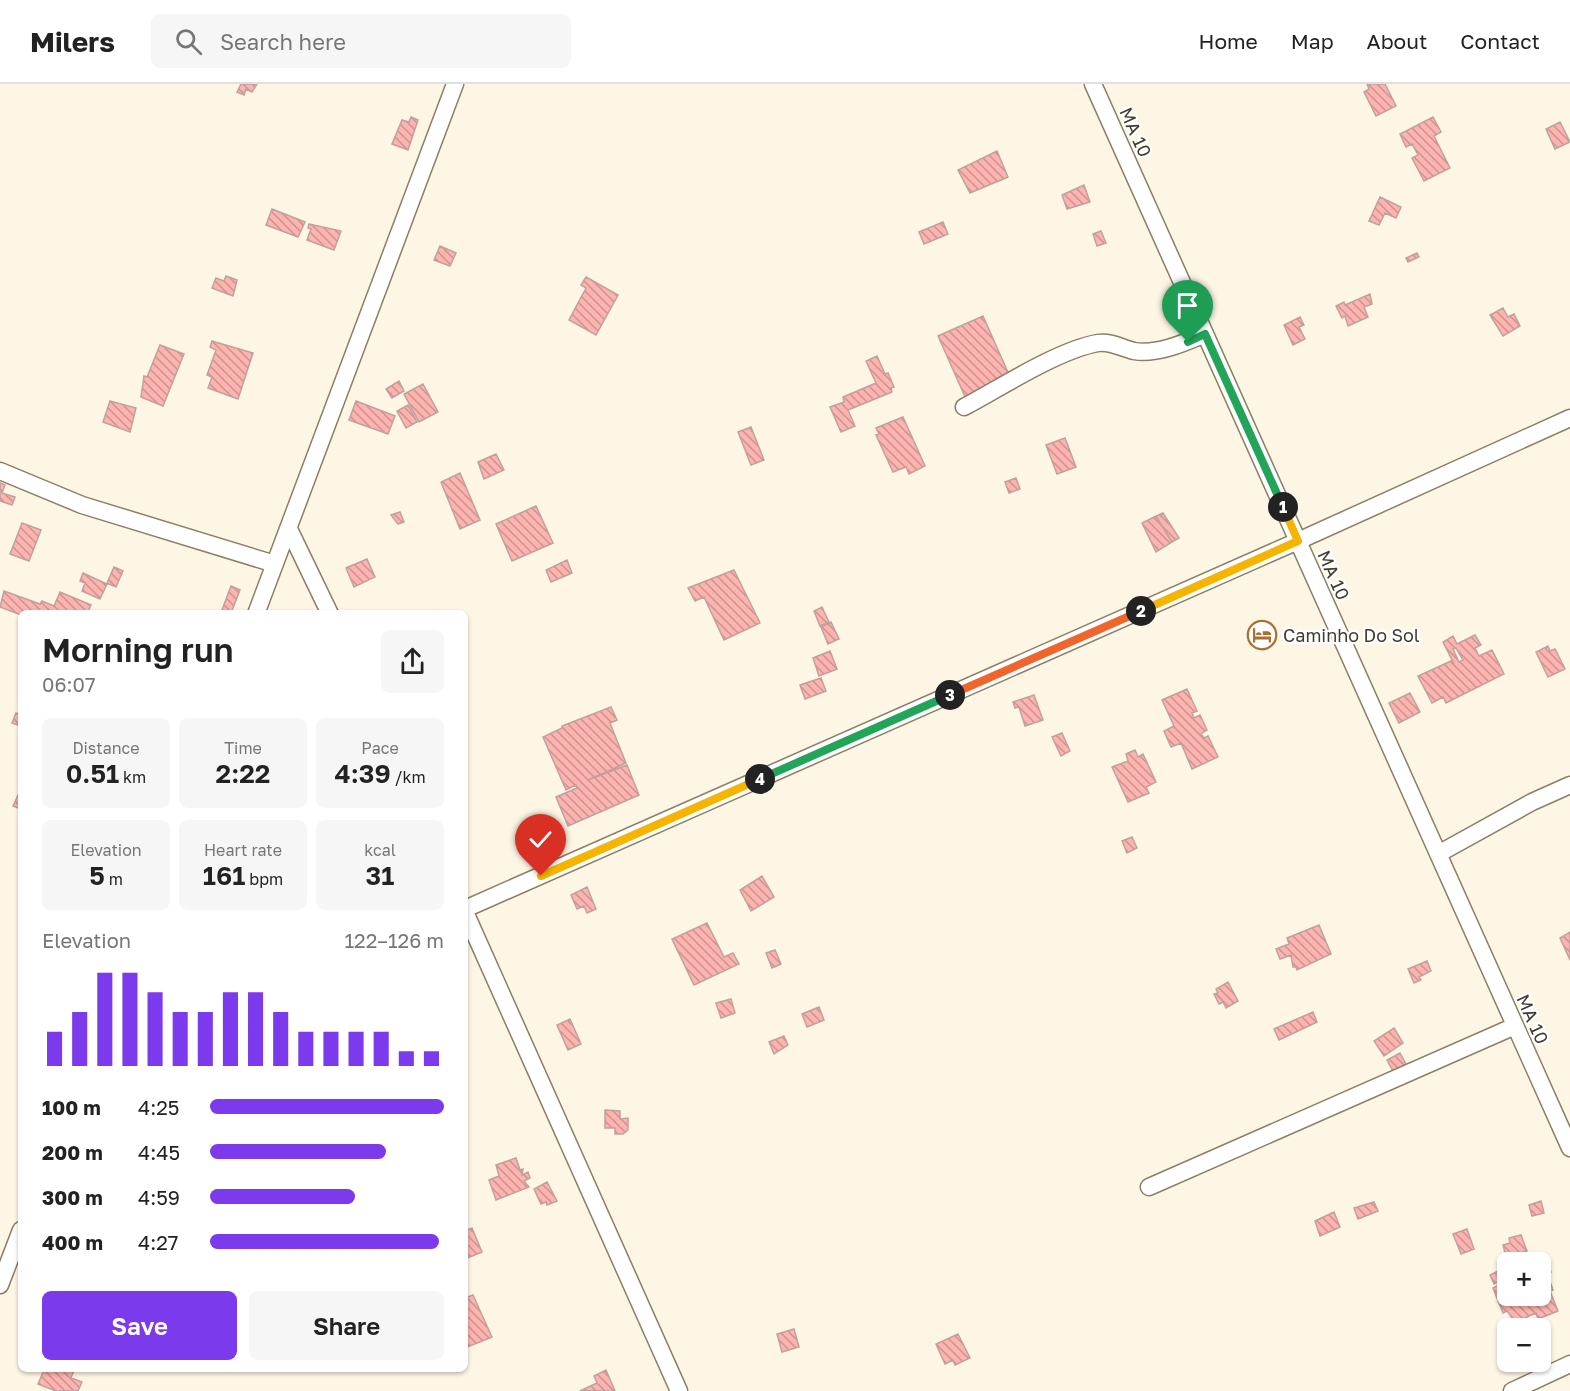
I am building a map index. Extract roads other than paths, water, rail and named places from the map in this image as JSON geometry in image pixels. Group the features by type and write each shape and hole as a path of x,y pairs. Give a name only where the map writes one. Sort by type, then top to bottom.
{"street":[{"path":"258,610 455,84"},
{"name":"MA 10","path":"1093,84 1570,1148"},
{"path":"963,407 1056,358 1086,346 1107,343 1142,352 1158,350 1205,334"},
{"path":"468,910 1570,418"},
{"path":"0,471 82,505 275,564"},
{"path":"289,529 328,610"},
{"path":"1438,854 1532,802 1570,786"},
{"path":"468,918 679,1391"},
{"path":"1149,1187 1515,1026"},
{"path":"0,1285 18,1238"},
{"path":"1512,1391 1570,1364"}],"place":[{"name":"Caminho Do Sol","path":"1262,635"}]}
